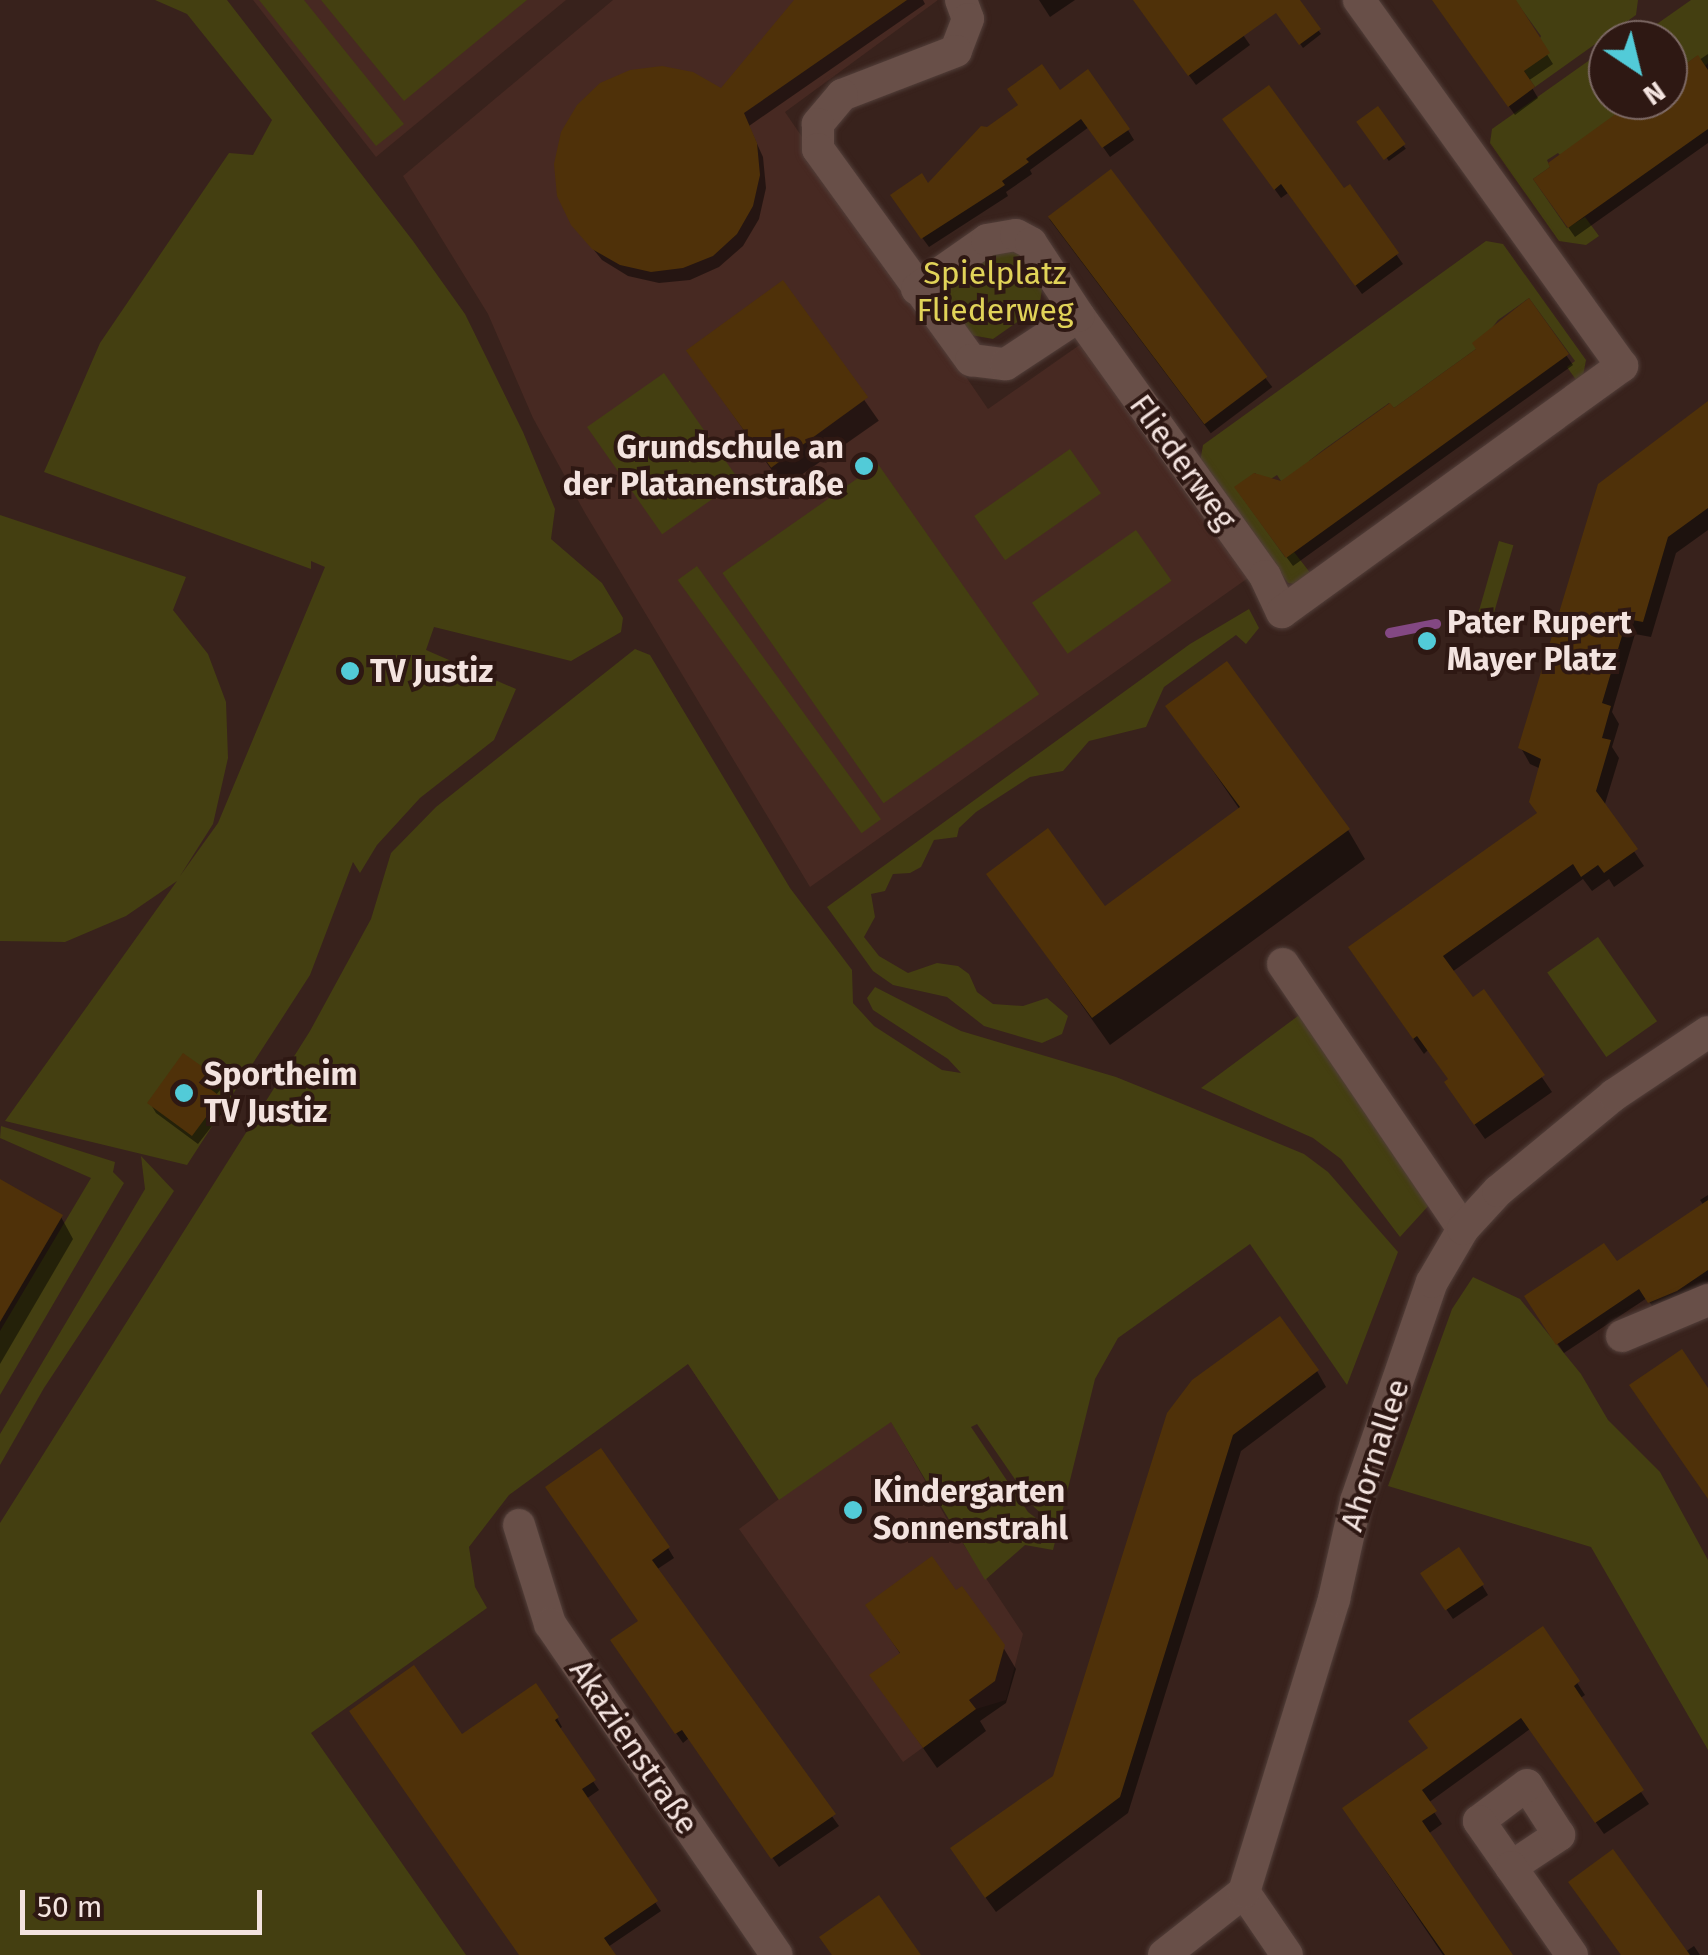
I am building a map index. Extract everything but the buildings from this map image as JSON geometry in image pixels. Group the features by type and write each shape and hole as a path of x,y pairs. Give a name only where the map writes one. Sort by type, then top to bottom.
{"street":[{"path":"961,0 968,19 956,51 842,95 818,124 818,149 963,354 982,363 1006,364 1079,316"},
{"name":"Fliederweg","path":"917,289 987,240 1016,234 1031,243 1265,576 1282,612 1622,366 1359,0"},
{"path":"1283,964 1463,1229"},
{"name":"Ahornallee","path":"1244,1892 1334,1600 1356,1501 1432,1282 1463,1229 1498,1191 1614,1095 1708,1032"},
{"path":"1622,1336 1708,1300"},
{"name":"Akazienstraße","path":"519,1524 550,1624 777,1955"},
{"path":"1511,1867 1572,1955"},
{"path":"1164,1955 1244,1892 1287,1955"}],"shaded area":[{"path":"253,0 566,0 376,157"},
{"name":"Grundschule an der Platanenstraße","path":"613,0 938,0 785,112 988,409 1081,344 1248,578 810,887 585,513 533,418 488,314 403,176"},
{"name":"Kindergarten Sonnenstrahl","path":"688,1364 891,1421 948,1521 1023,1634 1006,1700 976,1709 903,1762 739,1529 779,1499"}],"green space":[{"path":"155,0 227,0 413,241 465,314 523,432 555,509 551,539 602,583 623,618 621,632 571,661 434,627 426,650 516,689 494,740 420,798 377,845 360,873 353,862 310,975 187,1165 5,1121 177,881 126,916 65,942 0,941 0,515 186,577 173,610 208,654 226,702 228,758 213,824 180,876 218,823 325,567 311,561 311,569 44,472 100,343 229,153 253,155 272,120 187,14"},
{"path":"259,0 304,0 404,124 376,146"},
{"path":"321,0 527,0 404,101"},
{"path":"1515,0 1638,0 1636,15 1629,20 1588,20 1588,49 1535,87 1524,71 1541,36"},
{"path":"1691,0 1708,0 1705,66 1697,56 1688,63 1688,20 1662,20"},
{"path":"1588,61 1588,120 1610,120 1563,158 1558,153 1547,160 1550,167 1533,179 1567,228 1585,217 1599,236 1586,245 1559,241 1490,143 1492,129"},
{"path":"1486,241 1503,244 1586,360 1581,387 1567,367 1575,361 1529,298 1498,320 1476,349 1394,408 1389,403 1323,450 1309,461 1313,467 1285,487 1277,475 1266,482 1255,473 1237,490 1285,557 1294,552 1315,579 1305,586 1288,583 1200,462 1203,445"},
{"name":"Spielplatz Fliederweg","path":"997,247 1025,252 1044,279 1039,307 993,339 965,334 946,308 951,279"},
{"path":"664,373 739,480 662,534 587,427"},
{"path":"1070,449 1101,493 1005,560 974,516"},
{"path":"878,464 1039,694 884,803 722,573"},
{"path":"1136,530 1172,581 1068,654 1032,603"},
{"path":"1499,541 1513,545 1488,633 1474,628"},
{"path":"697,566 881,819 862,833 678,580"},
{"path":"1249,609 1259,628 1246,644 1236,635 1164,687 1146,727 1089,741 1063,771 1030,777 976,812 959,828 957,837 934,840 921,867 910,873 893,874 885,891 871,894 875,917 864,937 879,956 908,973 937,963 958,966 969,974 977,992 993,1004 1023,1006 1047,998 1068,1016 1062,1034 1042,1043 984,1026 947,997 893,985 873,971 827,907 1190,644"},
{"path":"635,649 650,655 790,888 852,970 853,1003 874,1026 942,1070 961,1073 948,1059 873,1010 867,998 875,987 961,1031 1116,1077 1304,1154 1328,1172 1398,1252 1347,1385 1250,1244 1118,1338 1095,1379 1058,1529 1034,1507 977,1424 971,1427 1028,1512 1057,1534 1053,1550 1025,1545 985,1580 891,1422 779,1500 688,1364 509,1495 469,1547 475,1587 487,1608 311,1733 466,1955 0,1955 0,1523 310,1031 371,919 391,853 436,807"},
{"path":"1598,937 1657,1021 1606,1057 1547,973"},
{"path":"1302,1013 1431,1203 1400,1237 1341,1159 1313,1138 1201,1088"},
{"path":"1,1126 115,1162 113,1172 124,1183 0,1395 0,1331 91,1178 0,1138"},
{"path":"141,1156 174,1191 44,1388 0,1465 0,1434 145,1189"},
{"path":"1473,1277 1520,1299 1581,1374 1608,1420 1660,1472 1708,1560 1708,1750 1591,1547 1388,1486 1452,1309"}],"waterway":[{"path":"1390,633 1436,624"}],"place":[{"name":"Grundschule an der Platanenstraße","path":"864,466"},
{"name":"Pater Rupert Mayer Platz","path":"1427,641"},
{"name":"TV Justiz","path":"350,671"},
{"name":"Sportheim TV Justiz","path":"184,1093"},
{"name":"Kindergarten Sonnenstrahl","path":"853,1510"}]}
